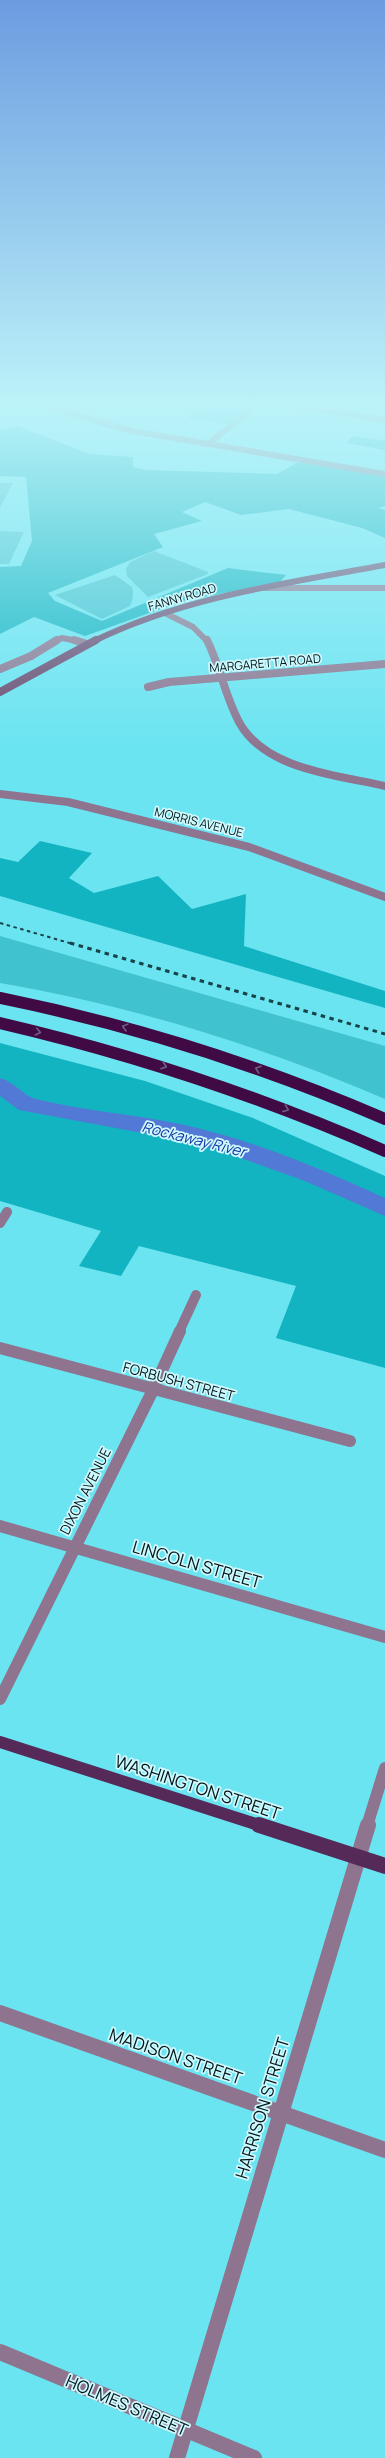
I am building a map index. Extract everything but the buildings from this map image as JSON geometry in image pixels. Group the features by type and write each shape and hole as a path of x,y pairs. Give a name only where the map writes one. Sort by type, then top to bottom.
{"highway":[{"path":"0,998 94,1019 176,1042 252,1066 385,1117"},
{"path":"0,1023 90,1045 198,1077 319,1122 385,1151"}],"main road":[{"name":"FANNY ROAD","path":"0,692 115,630 165,613 264,588 385,566"},
{"name":"WASHINGTON STREET","path":"0,1742 385,1866"}],"street":[{"path":"264,588 385,588"},
{"path":"165,613 188,624 205,637 220,678 245,732 263,750 278,757 311,768 385,786"},
{"path":"0,669 34,655 58,639 73,639 87,644"},
{"name":"MARGARETTA ROAD","path":"148,687 169,682 385,664"},
{"name":"MORRIS AVENUE","path":"0,794 68,802 236,843 294,862 385,897"},
{"path":"0,1223 7,1212"},
{"name":"DIXON AVENUE","path":"0,1699 153,1390 196,1295"},
{"name":"FORBUSH STREET","path":"0,1348 153,1390 350,1441"},
{"name":"LINCOLN STREET","path":"0,1526 385,1637"},
{"name":"HARRISON STREET","path":"177,2458 385,1768"},
{"name":"MADISON STREET","path":"0,2013 385,2150"},
{"name":"HOLMES STREET","path":"0,2352 254,2458"}],"shaded area":[{"path":"30,518 195,518 202,521 154,534 163,547 48,593 55,601 102,621 228,568 286,575 280,582 183,601 85,636 34,617 0,634 0,567 21,566 32,541"},
{"path":"322,518 385,518 385,538 362,528"},
{"path":"0,531 24,532 9,564 0,564"},
{"path":"154,551 208,572 208,574 148,597 127,576 126,569 130,562"},
{"path":"115,575 132,587 132,601 130,606 102,619 55,595"},
{"path":"40,841 92,853 69,878 94,893 158,876 192,909 246,894 244,946 385,991 385,1008 0,896 0,858 18,862"},
{"path":"0,936 385,1046 385,1099 292,1062 196,1030 99,1003 0,983"},
{"path":"0,1043 145,1081 253,1118 385,1176 385,1368 276,1338 296,1286 139,1246 121,1276 79,1266 101,1231 0,1201"}],"waterway":[{"name":"Rockaway River","path":"0,1085 27,1105 180,1132 226,1144 314,1175 385,1208"}],"railway":[{"path":"0,923 73,944"},
{"path":"70,943 385,1034"}]}
